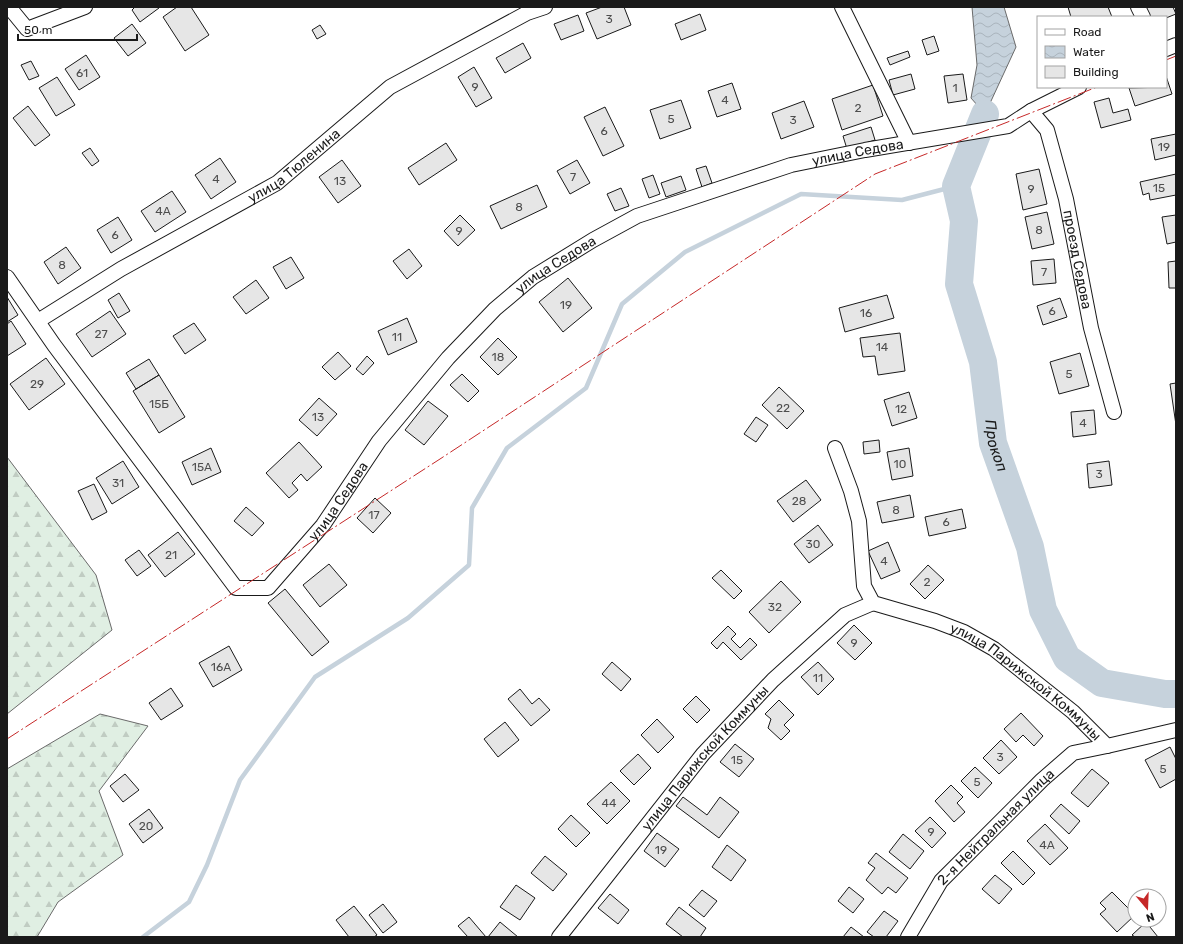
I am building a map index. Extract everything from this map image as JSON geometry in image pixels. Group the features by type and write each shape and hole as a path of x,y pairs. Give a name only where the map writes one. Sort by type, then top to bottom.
{"street":[{"path":"9,7 27,29 85,7"},
{"name":"улица Тюленина","path":"38,322 121,270 277,183 390,87 527,12 546,7"},
{"path":"842,7 909,143"},
{"path":"1138,7 1142,16"},
{"name":"улица Седова","path":"38,322 236,588 268,588 323,525 379,441 448,358 495,310 533,277 593,240 637,216 791,165 1008,126 1031,111 1077,88"},
{"name":"проезд Седова","path":"1031,111 1047,130 1064,192 1091,328 1114,412"},
{"path":"7,277 38,322"},
{"path":"835,448 851,491 859,521 864,586 873,603"},
{"name":"улица Парижской Коммуны","path":"559,937 703,754 773,680 845,615 873,603 927,618 964,632 994,649 1073,712 1107,746 1176,730"},
{"name":"2-я Нейтральная улица","path":"908,937 941,881 1042,780 1074,753 1107,746"}],"green space":[{"path":"7,457 96,575 112,630 7,714"},
{"path":"100,714 148,726 99,791 123,855 58,902 37,937 7,937 7,769"}],"water":[{"path":"972,7 1004,7 1016,47 985,114 971,98 977,65"}],"building":[{"path":"135,7 159,8 140,22 132,10"},
{"path":"177,7 191,7 209,35 185,51 163,17"},
{"path":"602,7 624,7 631,25 597,39 586,13"},
{"path":"1068,7 1108,7 1112,16 1071,16"},
{"path":"1146,7 1173,7 1176,14 1167,18 1167,16 1150,16"},
{"path":"700,14 706,30 681,40 675,24"},
{"path":"578,15 584,31 561,40 554,24"},
{"path":"132,24 146,43 128,56 114,38"},
{"path":"320,25 326,34 317,39 312,30"},
{"path":"934,36 939,51 927,55 922,40"},
{"path":"523,43 531,58 505,73 496,58"},
{"path":"908,51 910,57 890,65 887,58"},
{"path":"86,55 100,77 79,90 65,69"},
{"path":"31,61 39,76 29,80 21,65"},
{"path":"474,67 492,98 476,107 458,77"},
{"path":"911,74 915,89 893,95 889,80"},
{"path":"963,74 967,100 948,103 944,76"},
{"path":"57,77 75,105 56,116 39,88"},
{"path":"1167,79 1172,94 1135,106 1129,88 1167,88"},
{"path":"732,83 741,109 717,117 708,91"},
{"path":"873,85 883,116 842,130 832,99"},
{"path":"1109,98 1113,113 1128,109 1131,120 1101,128 1094,102"},
{"path":"681,100 691,128 660,139 650,110"},
{"path":"804,101 814,127 781,139 772,113"},
{"path":"28,106 50,135 35,146 13,118"},
{"path":"605,107 624,146 603,156 584,117"},
{"path":"871,127 875,140 847,149 843,136"},
{"path":"1176,134 1176,155 1155,160 1151,139"},
{"path":"446,143 457,160 419,185 408,168"},
{"path":"90,148 99,161 92,166 82,153"},
{"path":"220,158 236,182 211,199 195,175"},
{"path":"342,160 361,186 338,203 319,177"},
{"path":"577,160 590,183 570,194 557,171"},
{"path":"706,166 712,183 702,187 696,169"},
{"path":"1039,169 1047,204 1023,210 1016,174"},
{"path":"1176,174 1176,195 1150,200 1149,193 1143,195 1140,182"},
{"path":"653,175 660,194 649,198 642,179"},
{"path":"681,176 686,190 666,197 661,183"},
{"path":"537,185 547,207 501,229 490,206"},
{"path":"621,188 629,206 615,211 607,194"},
{"path":"172,191 186,212 155,232 141,211"},
{"path":"1047,212 1054,244 1032,249 1025,217"},
{"path":"460,215 475,230 458,246 444,231"},
{"path":"1176,215 1176,242 1167,244 1162,217"},
{"path":"118,217 132,240 111,253 97,230"},
{"path":"66,247 81,268 58,284 44,262"},
{"path":"409,249 422,266 407,279 393,261"},
{"path":"291,257 304,278 286,289 273,267"},
{"path":"1054,259 1056,283 1033,285 1031,261"},
{"path":"1176,261 1176,288 1169,288 1168,262"},
{"path":"568,278 592,308 563,332 539,302"},
{"path":"256,280 269,298 246,314 233,297"},
{"path":"119,293 130,311 118,318 108,300"},
{"path":"887,295 894,318 845,332 839,308"},
{"path":"7,297 18,315 7,322"},
{"path":"1060,298 1067,317 1043,325 1037,306"},
{"path":"110,311 126,334 92,357 76,334"},
{"path":"407,318 417,342 388,355 378,331"},
{"path":"11,321 26,344 7,356 7,324"},
{"path":"194,323 206,340 185,354 173,336"},
{"path":"900,333 905,371 878,375 875,356 863,357 860,338"},
{"path":"498,338 517,357 498,375 480,357"},
{"path":"338,352 351,366 335,380 322,367"},
{"path":"1080,353 1089,386 1059,394 1050,362"},
{"path":"367,356 374,363 363,375 356,369"},
{"path":"46,358 65,384 29,410 10,384"},
{"path":"149,359 159,375 136,389 126,373"},
{"path":"462,374 479,391 468,402 450,385"},
{"path":"159,375 185,417 159,433 133,391"},
{"path":"1176,383 1176,425 1170,384"},
{"path":"779,387 804,411 787,429 762,405"},
{"path":"909,392 917,418 892,426 884,400"},
{"path":"319,398 337,414 317,436 299,420"},
{"path":"428,401 448,416 424,445 405,430"},
{"path":"1094,410 1096,434 1073,437 1071,412"},
{"path":"756,417 768,425 756,442 744,434"},
{"path":"879,440 880,452 864,454 863,442"},
{"path":"299,442 322,467 307,481 301,474 292,483 298,490 289,498 266,473"},
{"path":"211,448 221,472 192,485 182,462"},
{"path":"909,448 913,476 892,480 887,452"},
{"path":"123,461 139,487 112,504 96,478"},
{"path":"1109,461 1112,485 1089,488 1087,464"},
{"path":"806,480 821,500 793,522 777,501"},
{"path":"94,484 107,512 92,520 78,491"},
{"path":"910,495 914,517 882,523 877,502"},
{"path":"375,498 391,513 373,533 357,518"},
{"path":"246,507 264,523 252,536 234,521"},
{"path":"962,509 966,528 929,536 925,517"},
{"path":"818,525 833,545 809,563 794,544"},
{"path":"178,532 195,554 165,577 148,555"},
{"path":"888,542 900,571 881,579 868,551"},
{"path":"139,550 151,566 137,576 125,560"},
{"path":"329,564 347,585 320,607 303,585"},
{"path":"928,565 944,580 925,599 910,584"},
{"path":"721,570 742,591 734,599 712,578"},
{"path":"781,581 801,602 769,633 749,612"},
{"path":"285,589 329,642 312,656 268,603"},
{"path":"854,625 872,643 855,660 837,643"},
{"path":"728,626 736,634 731,639 740,648 750,638 757,645 741,660 723,642 717,649 711,643"},
{"path":"229,646 242,670 213,687 199,663"},
{"path":"612,662 631,679 621,691 602,674"},
{"path":"818,662 834,679 818,695 801,677"},
{"path":"171,688 183,706 161,720 149,703"},
{"path":"520,689 532,704 539,698 550,710 531,726 508,699"},
{"path":"696,696 710,710 697,723 683,709"},
{"path":"779,700 794,715 784,725 790,731 781,740 768,728 771,719 765,714"},
{"path":"1021,713 1043,736 1034,746 1023,735 1016,742 1004,729"},
{"path":"657,719 674,737 658,753 641,735"},
{"path":"505,722 519,740 498,757 484,739"},
{"path":"1001,740 1017,757 999,774 983,758"},
{"path":"735,744 754,759 739,777 720,762"},
{"path":"1170,747 1176,759 1176,779 1160,788 1145,760"},
{"path":"638,754 651,768 634,785 620,771"},
{"path":"975,767 992,783 978,798 961,781"},
{"path":"1092,769 1109,783 1088,807 1071,793"},
{"path":"125,774 139,790 123,802 110,786"},
{"path":"611,782 630,801 607,824 587,804"},
{"path":"951,785 963,797 957,803 965,812 954,822 935,801"},
{"path":"683,797 707,815 720,797 739,812 719,838 676,806"},
{"path":"1061,804 1080,821 1069,834 1050,816"},
{"path":"149,809 163,828 143,843 129,824"},
{"path":"571,815 590,833 576,847 558,829"},
{"path":"930,817 946,833 932,848 915,831"},
{"path":"1045,824 1068,848 1050,865 1027,841"},
{"path":"657,833 679,849 665,867 644,851"},
{"path":"903,834 924,851 910,869 889,852"},
{"path":"727,845 746,860 731,881 712,867"},
{"path":"1013,851 1035,873 1023,885 1001,863"},
{"path":"876,853 908,878 896,893 888,887 882,894 866,880 875,868 868,863"},
{"path":"545,856 567,874 553,891 531,873"},
{"path":"995,875 1012,889 999,904 982,889"},
{"path":"516,885 535,898 520,920 500,907"},
{"path":"849,887 864,899 853,913 838,901"},
{"path":"702,890 717,901 704,917 689,905"},
{"path":"1112,892 1127,907 1127,923 1117,932 1100,914 1106,909 1100,903"},
{"path":"610,894 629,910 618,924 598,908"},
{"path":"383,904 397,922 383,933 369,915"},
{"path":"354,906 377,935 374,937 349,937 336,920"},
{"path":"679,907 706,928 700,937 683,937 666,924"},
{"path":"884,911 898,921 886,937 874,937 867,932"},
{"path":"469,917 486,937 468,937 458,926"},
{"path":"500,922 518,937 488,937"},
{"path":"851,927 864,937 843,937"},
{"path":"1140,928 1151,928 1158,937 1135,937 1132,935"}],"waterway":[{"name":"Прокоп","path":"985,114 956,186 964,221 959,284 983,362 993,443 1030,547 1043,610 1067,658 1102,683 1165,694 1176,694"},
{"path":"143,937 189,902 207,865 240,780 315,677 408,618 469,565 472,508 507,448 586,388 622,304 685,252 801,194 902,200 956,186"}],"power":[{"path":"1167,60 1176,56"},
{"path":"7,739 440,459 875,174 1094,88"}]}
